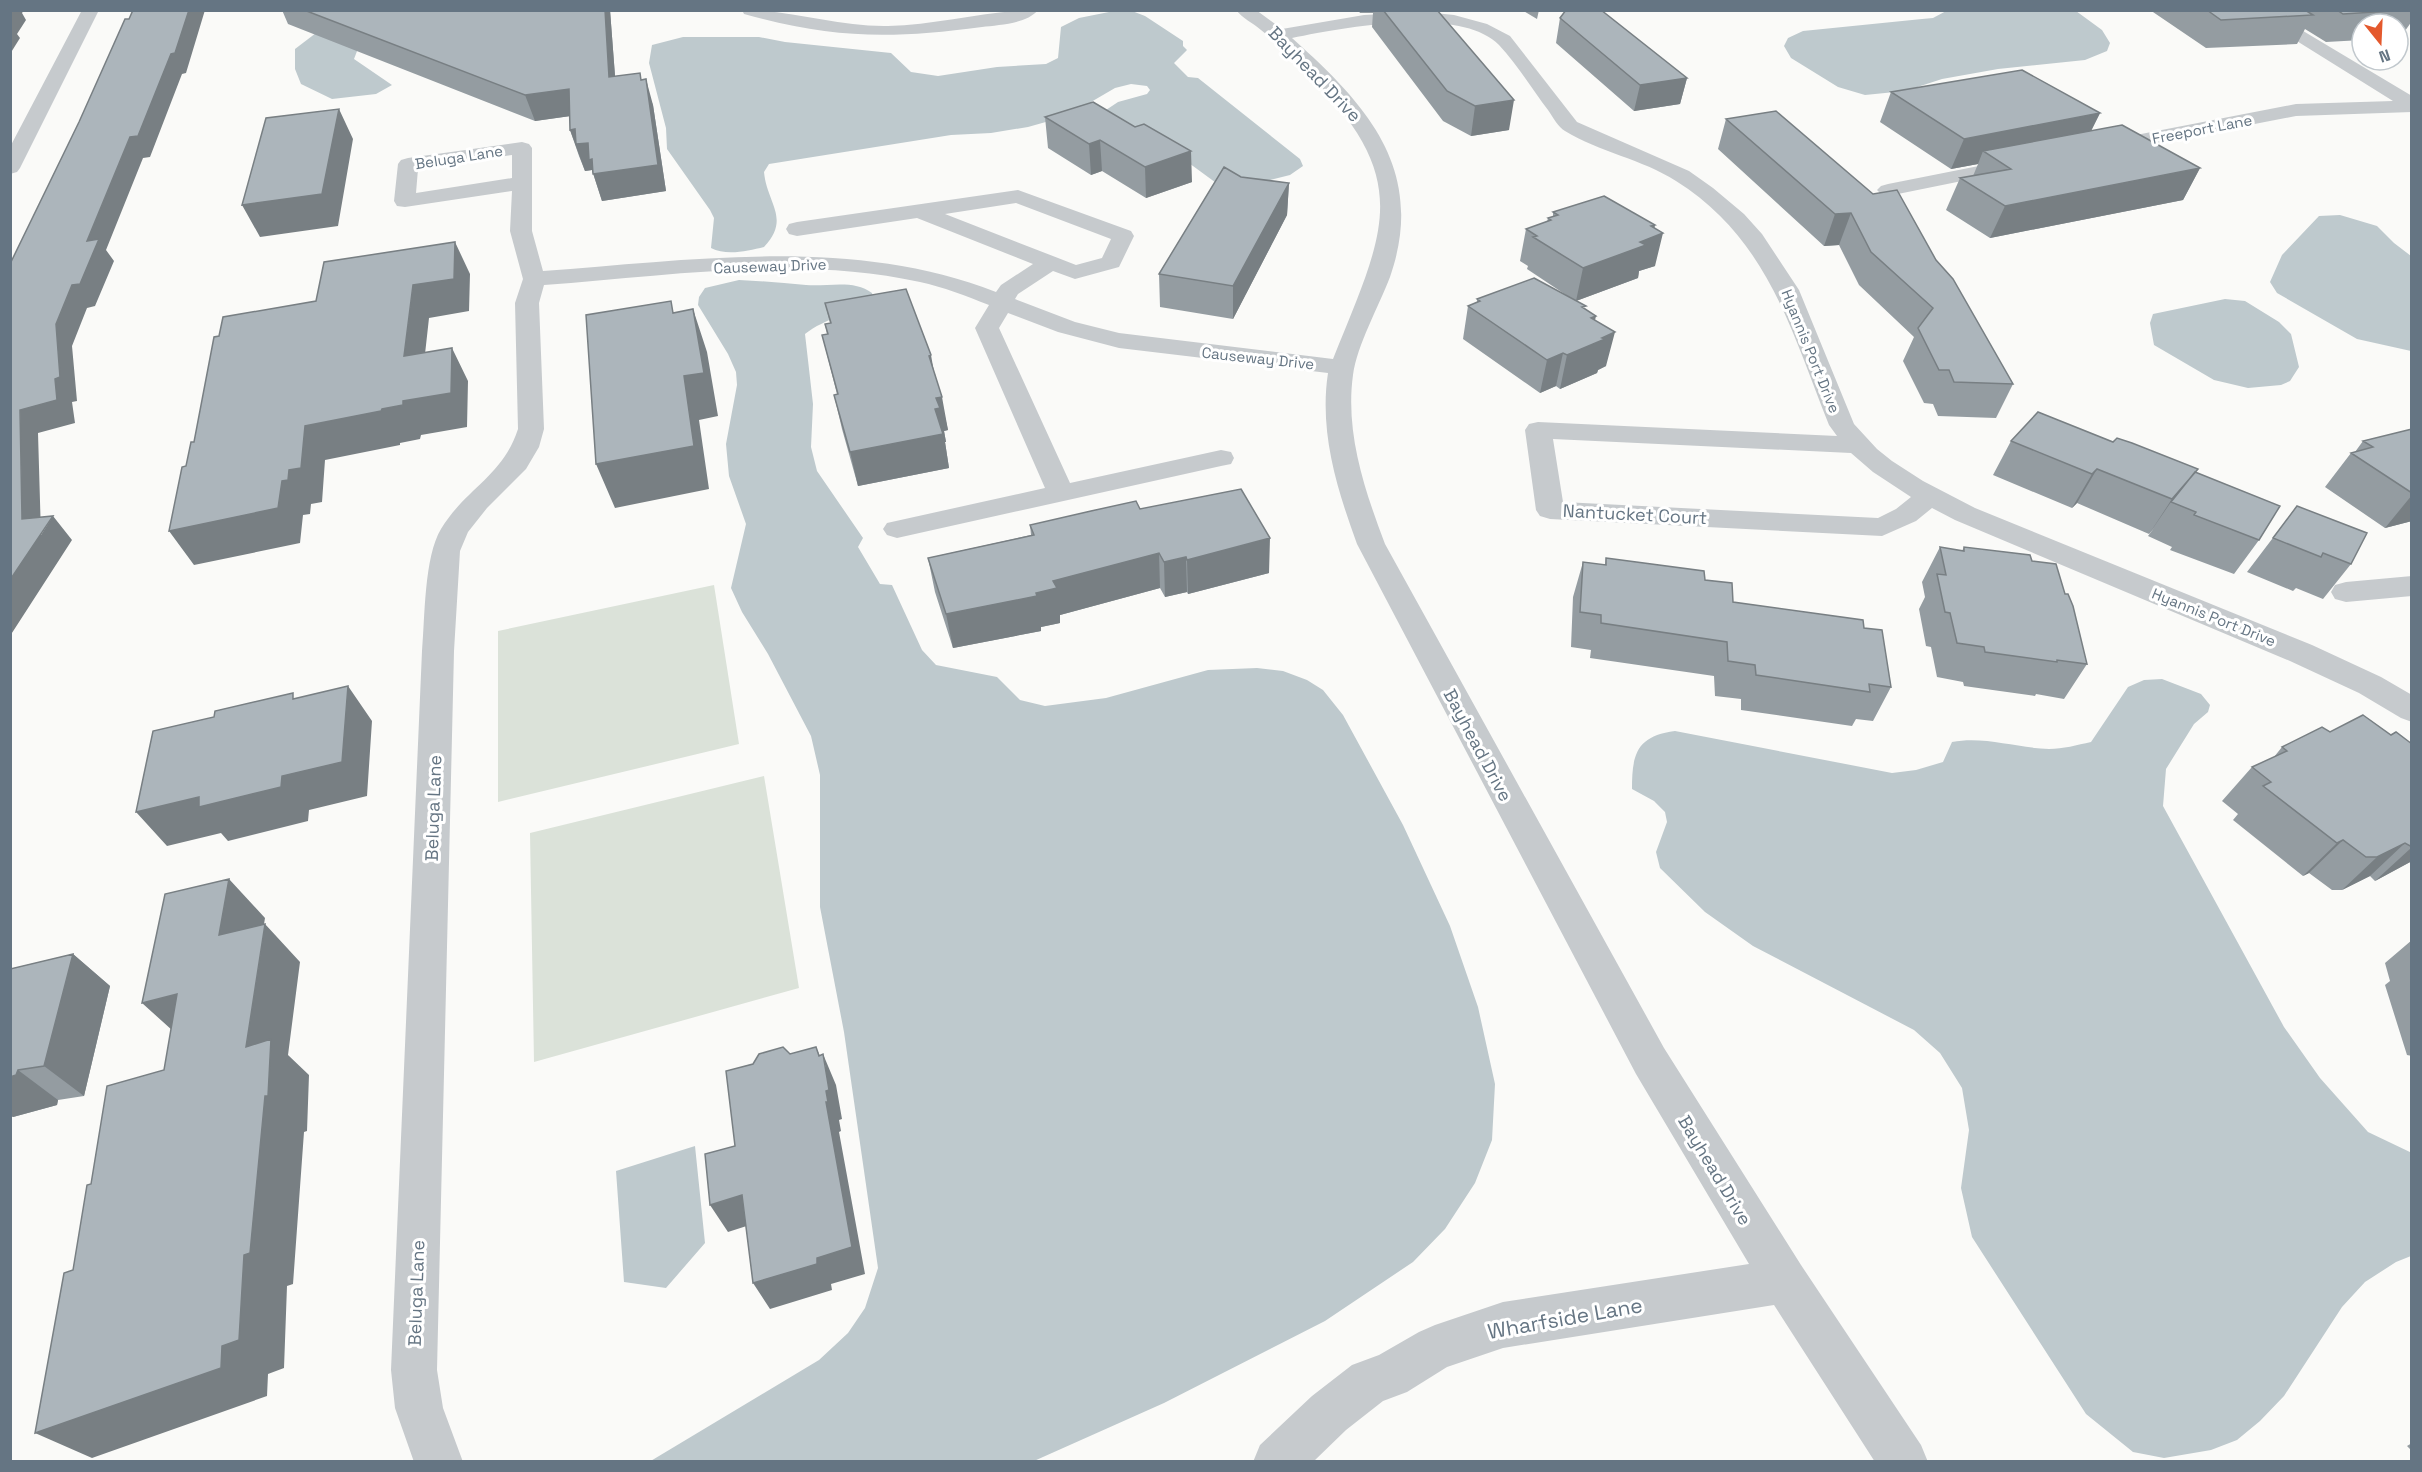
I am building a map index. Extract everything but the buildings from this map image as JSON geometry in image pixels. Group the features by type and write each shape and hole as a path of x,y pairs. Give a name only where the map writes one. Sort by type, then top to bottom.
{"street":[{"path":"10,168 91,10"},
{"path":"750,10 810,27 887,32 957,26 1012,17 1030,10"},
{"name":"Bayhead Drive","path":"1244,10 1279,35 1341,96 1362,122 1378,149 1390,186 1392,219 1386,253 1342,367 1339,413 1343,454 1354,499 1371,544 1612,995 1689,1128 1785,1281 1904,1461"},
{"path":"2255,10 2412,105"},
{"name":"Hyannis Port Drive","path":"1279,35 1384,14 1406,13 1427,13 1459,18 1493,31 1504,40 1570,126 1682,175 1714,198 1742,225 1783,282 1835,410 1856,445 1887,472 1965,514 2347,674 2412,710"},
{"name":"Freeport Lane","path":"2086,151 2296,110 2412,105"},
{"name":"Beluga Lane","path":"439,1461 419,1408 414,1370 438,651 446,551 454,528 462,516 513,467 527,445 531,429 527,303 534,279 521,231 523,183 522,148 408,164 405,201 523,183"},
{"path":"1888,190 2040,160"},
{"name":"Causeway Drive","path":"797,229 1018,196 1123,236 1111,262 1076,272 919,211"},
{"path":"1052,262 1009,290 987,328 1061,494"},
{"name":"Causeway Drive","path":"534,279 775,263 834,264 917,274 955,284 1066,327 1131,343 1342,367"},
{"name":"Nantucket Court","path":"1856,445 1538,430 1550,510 1882,527 1906,515 1930,496"},
{"path":"897,529 1221,458"},
{"path":"2346,592 2412,586"},
{"name":"Wharfside Lane","path":"1277,1461 1329,1413 1369,1382 1390,1375 1435,1348 1503,1325 1785,1281"}],"shaded area":[{"path":"1948,10 2076,11 2102,30 2110,43 2107,51 2085,60 1998,69 1942,79 1905,91 1865,95 1838,87 1791,58 1784,46 1788,38 1803,31 1933,18"},
{"path":"1114,11 1132,11 1145,16 1183,41 1183,46 1187,50 1174,63 1188,77 1198,78 1300,159 1303,166 1290,175 1237,188 1223,188 1178,155 1103,112 1118,102 1147,94 1150,90 1147,86 1131,84 1115,88 1067,116 1028,127 991,133 951,135 769,164 764,172 777,219 772,237 764,247 723,252 711,248 714,218 710,210 667,149 666,128 649,63 652,45 683,37 759,37 785,42 891,53 911,72 938,76 997,67 1046,64 1058,58 1061,27 1079,18"},
{"path":"316,33 362,38 354,59 392,85 376,94 332,99 301,84 295,69 295,49"},
{"path":"2340,215 2377,226 2411,256 2411,351 2357,339 2277,293 2270,282 2282,255 2319,216"},
{"path":"739,280 806,285 849,285 872,293 873,298 865,303 805,334 813,404 811,447 817,471 863,538 858,547 880,584 892,585 922,650 936,665 997,677 1020,700 1045,706 1106,698 1208,670 1257,668 1283,671 1307,680 1323,690 1343,715 1403,825 1450,926 1478,1007 1495,1084 1492,1140 1475,1183 1445,1229 1413,1262 1325,1321 1164,1403 1034,1461 649,1462 819,1360 848,1333 865,1308 878,1268 844,1032 820,907 820,775 811,736 731,588 746,524 729,476 726,444 737,385 736,372 728,354 698,305 699,297 705,288"},
{"path":"2225,299 2245,301 2279,322 2291,334 2299,367 2290,381 2281,385 2248,388 2214,380 2154,345 2150,323 2153,314"},
{"path":"714,585 739,744 498,802 498,631"},
{"path":"2162,679 2201,694 2210,705 2208,712 2194,724 2166,769 2163,806 2284,1027 2320,1078 2368,1132 2412,1153 2411,1256 2396,1262 2365,1282 2342,1307 2284,1396 2260,1421 2237,1440 2211,1450 2164,1458 2133,1452 2086,1414 1972,1237 1961,1188 1969,1130 1962,1088 1940,1053 1914,1030 1753,946 1705,912 1660,868 1656,852 1667,822 1665,812 1654,801 1632,789 1633,766 1639,749 1652,737 1675,731 1892,773 1916,770 1943,762 1952,742 1976,740 2049,749 2091,742 2128,687 2144,680"},
{"path":"764,776 799,988 534,1062 530,833"},
{"path":"695,1146 705,1243 666,1288 624,1282 616,1171"}]}
